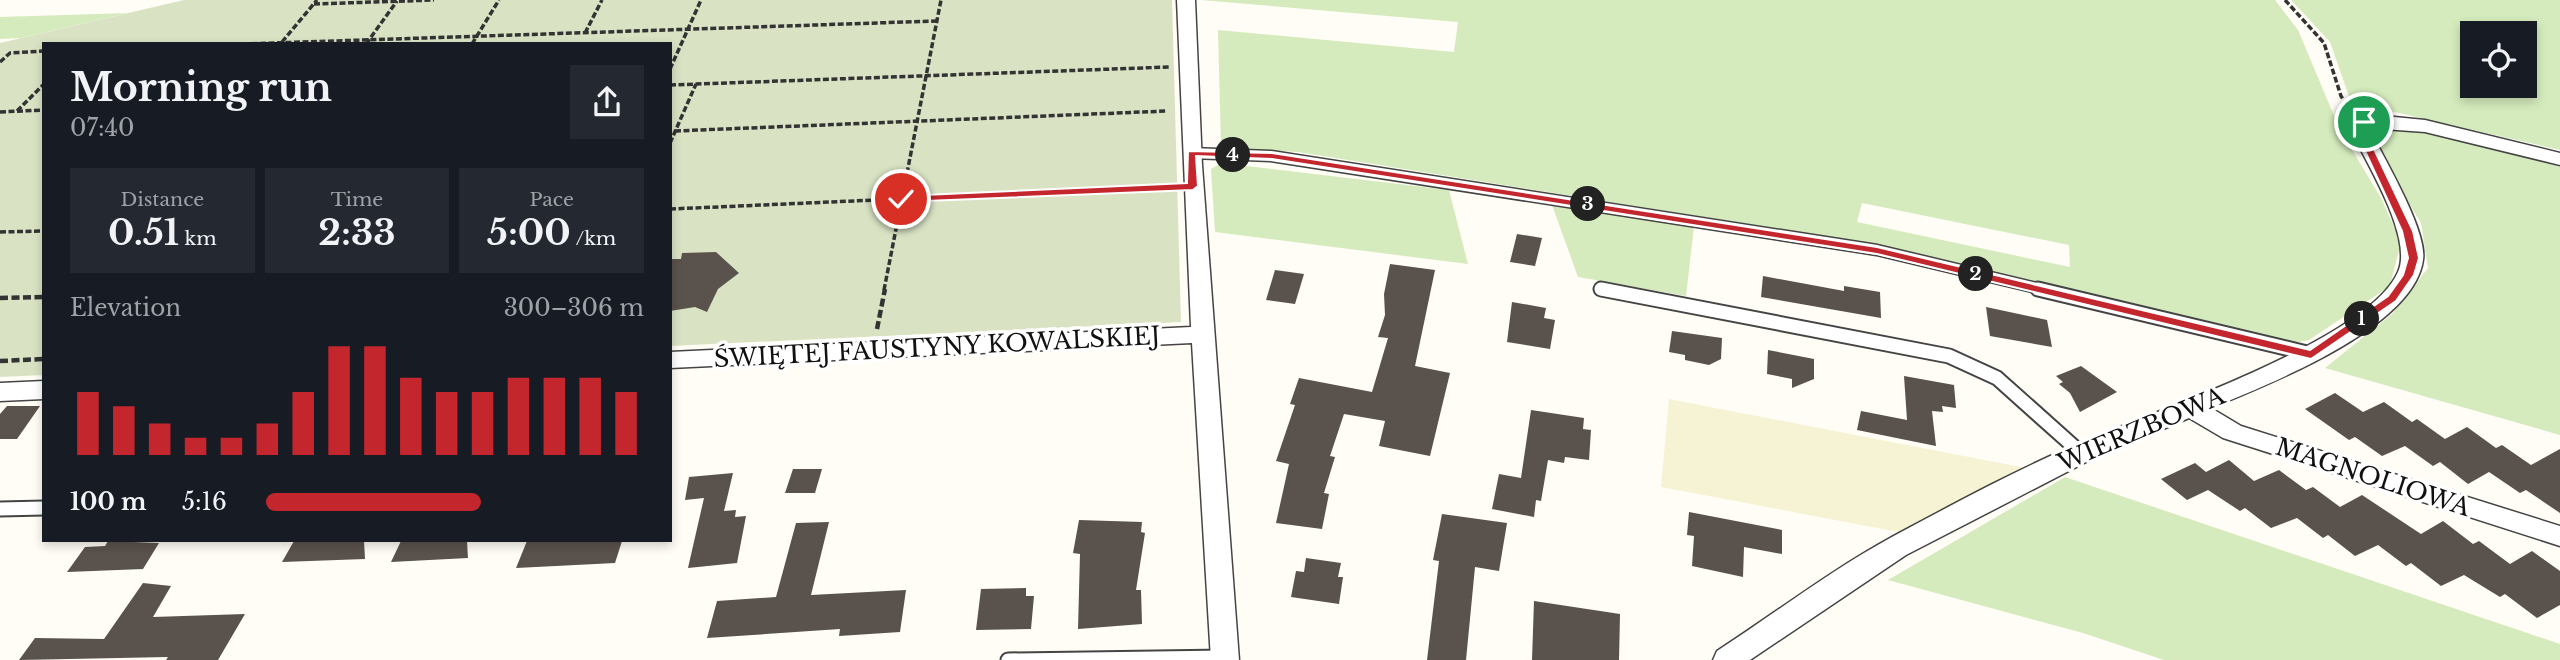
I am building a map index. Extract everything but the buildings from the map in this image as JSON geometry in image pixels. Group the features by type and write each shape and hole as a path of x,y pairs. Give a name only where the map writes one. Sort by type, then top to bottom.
{"street":[{"path":"1186,0 1191,153 1225,659"},
{"path":"2358,125 2364,122 2399,121 2560,159"},
{"name":"WIERZBOWA","path":"1727,660 1897,547 2081,453 2311,355 2392,299 2409,275 2414,258 2407,231 2358,125"},
{"name":"ŚWIĘTEJ FAUSTYNY KOWALSKIEJ","path":"672,360 1204,334"},
{"path":"0,392 42,390"},
{"name":"MAGNOLIOWA","path":"2190,407 2232,432 2560,536"}],"lane":[{"path":"1191,153 1283,158 1866,248 2311,355"},
{"path":"1601,289 1949,356 1997,378 2081,453"},
{"path":"0,509 42,508"},
{"path":"1008,660 1225,659"}],"path":[{"path":"283,42 316,2 434,0"},
{"path":"473,42 499,0"},
{"path":"585,33 602,0"},
{"path":"672,66 701,0"},
{"path":"876,336 915,121 942,0"},
{"path":"2286,0 2324,43 2341,96 2358,125"},
{"path":"367,42 397,1"},
{"path":"367,42 936,21"},
{"path":"0,62 10,52 42,51"},
{"path":"672,85 1187,66"},
{"path":"672,138 696,84"},
{"path":"17,111 42,86"},
{"path":"36,92 42,92"},
{"path":"0,112 42,110"},
{"path":"675,131 1167,111"},
{"path":"672,209 1193,186"},
{"path":"0,232 42,231"},
{"path":"0,298 42,297"},
{"path":"0,361 42,359"}],"shaded area":[{"path":"1669,399 2026,468 1904,533 1661,487"}],"green space":[{"path":"184,0 1172,0 1181,322 672,346 672,42 42,42 42,375 0,377 0,43"},
{"path":"1201,0 2275,0 2298,30 2340,130 2381,198 2401,242 2390,286 2309,340 2287,344 1842,239 1298,152 1221,148 1218,30 1454,52 1458,22","holes":["1862,203 2069,245 2070,267 1857,222"]},
{"path":"2291,0 2560,0 2560,150 2351,102 2330,42"},
{"path":"128,13 21,38 0,39 0,17"},
{"path":"2378,132 2427,132 2560,167 2560,435 2325,368 2392,314 2428,268 2421,223 2371,143"},
{"path":"1221,163 1449,190 1468,264 1215,232 1211,169"},
{"path":"1552,205 1694,227 1686,296 1578,277"},
{"path":"2065,477 2560,644 2560,660 2164,660 2083,633 1888,580"}],"route":[{"path":"901,199 1193,186 1191,153 1272,156 1877,250 2311,355 2392,299 2409,275 2414,258 2407,231 2358,125 2364,122"}]}
